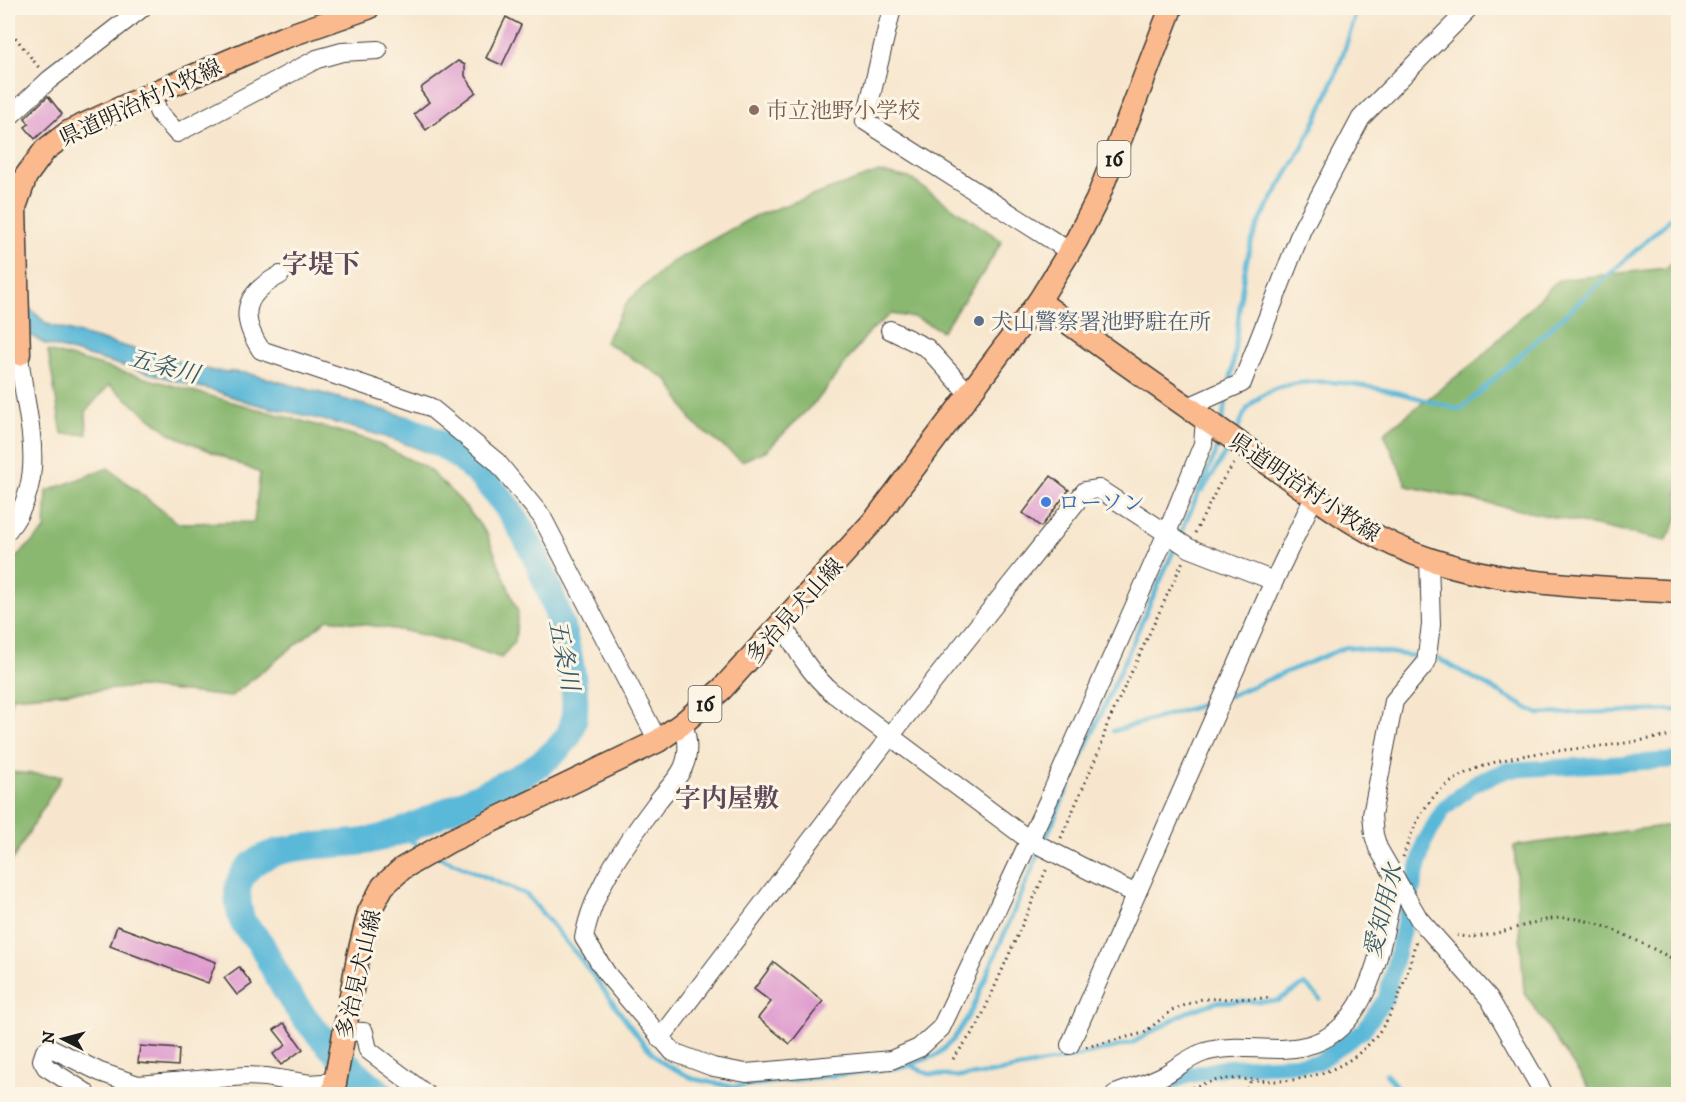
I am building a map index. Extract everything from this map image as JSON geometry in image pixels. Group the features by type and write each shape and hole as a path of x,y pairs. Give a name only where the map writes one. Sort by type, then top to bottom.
{"main road":[{"name":"県道明治村小牧線","path":"19,354 11,221 19,192 34,162 45,150 70,131 151,94 282,38 368,8"},
{"name":"多治見犬山線","path":"334,1086 369,912 383,886 403,868 450,841 658,741 722,689 782,623 877,517 1039,301 1097,200 1171,8"},
{"name":"県道明治村小牧線","path":"1039,301 1186,408 1314,497 1368,531 1429,559 1521,581 1678,592"}],"street":[{"path":"8,118 49,80 142,8"},
{"path":"892,8 865,121 1069,251"},
{"path":"1186,408 1242,383 1302,229 1361,118 1470,8"},
{"path":"151,94 159,113 177,133 317,59 342,52 378,50"},
{"path":"280,275 264,284 253,295 246,309 248,326 261,350 430,407 497,462 542,517 658,741"},
{"path":"890,330 927,348 969,394"},
{"path":"8,530 26,496 33,461 33,435 19,354"},
{"path":"683,723 688,747 683,769 627,841 588,917 584,938 607,974 631,998 660,1039 673,1052 713,1067 746,1073 891,1060 919,1048 941,1028 1031,841 1167,536 1203,444 1208,422"},
{"path":"660,1039 891,735 1085,491 1099,489 1167,536 1188,547 1274,581"},
{"path":"1070,1045 1274,581 1314,497"},
{"path":"1429,559 1431,626 1426,663 1394,701 1372,815 1378,848 1419,919 1489,998 1544,1095"},
{"path":"782,623 816,679 1031,841 1136,894"},
{"path":"1114,1095 1163,1076 1204,1052 1228,1048 1277,1049 1305,1046 1322,1040 1347,1022 1365,996 1398,883"},
{"path":"344,1031 364,1032 368,1050 426,1095"},
{"path":"85,1092 46,1067 42,1060 45,1051 51,1048 60,1050 100,1072 138,1085 251,1076 334,1086"}],"path":[{"path":"8,28 49,80"},
{"path":"953,1059 978,1024 1052,852 1101,746 1107,725 1203,513 1242,445"},
{"path":"1398,883 1412,829 1428,805 1444,787 1484,766 1538,754 1678,734"},
{"path":"1452,934 1461,937 1496,933 1559,918 1589,920 1678,961"},
{"path":"1070,1045 1092,1048 1144,1033 1172,1011 1202,999 1272,998"},
{"path":"1245,1095 1251,1080"}],"green space":[{"path":"879,172 909,178 1002,241 985,270 942,331 917,318 891,314 869,332 819,398 767,450 742,461 694,424 668,380 605,342 628,301 670,263 755,216"},
{"path":"1678,257 1678,519 1666,541 1407,486 1384,433 1480,358 1558,280 1666,268"},
{"path":"48,351 370,440 427,468 460,500 487,534 518,612 515,641 501,658 457,643 416,633 328,619 230,697 140,687 11,697 8,751 8,565 45,530 47,491 108,468 178,523 254,522 260,473 171,434 109,385 86,411 87,434 62,434"},
{"path":"8,772 62,776 8,868"},
{"path":"1678,824 1678,1094 1593,1094 1524,992 1514,846"}],"water":[{"path":"27,306 47,324 59,328 213,371 247,373 405,416 446,436 434,455 367,432 252,403 213,390 45,344 21,330"}],"building":[{"path":"506,17 521,25 502,65 486,58"},
{"path":"458,61 465,65 465,76 476,92 426,130 414,114 429,102 421,91 422,87"},
{"path":"48,96 62,114 35,139 25,127 29,124 25,118"},
{"name":"ローソン","path":"1051,476 1069,490 1041,527 1023,513"},
{"path":"117,926 216,962 208,983 110,946"},
{"path":"774,962 823,1001 790,1044 758,1018 771,1002 754,989"},
{"path":"239,967 252,984 237,995 224,978"},
{"path":"284,1023 303,1049 281,1065 273,1054 286,1045 274,1030"},
{"path":"140,1046 179,1049 178,1066 138,1063"}],"waterway":[{"path":"1230,382 1241,293 1252,241 1269,204 1298,156 1320,112 1341,60 1357,8"},
{"path":"1236,433 1248,408 1267,393 1292,384 1320,382 1350,384 1411,396 1460,410 1678,212"},
{"path":"1222,423 1227,396"},
{"name":"五条川","path":"382,1094 330,1046 295,1004 262,946 243,922 238,903 239,883 247,869 274,853 310,846 361,842 389,835 430,819 523,775 558,749 567,738 573,723 575,703 569,655 563,631 542,572 520,527 506,505 472,467 430,439 407,429"},
{"path":"1179,538 1216,452 1219,437"},
{"path":"1203,490 1230,446"},
{"path":"1044,842 1176,545"},
{"path":"1229,696 1346,647 1414,656"},
{"path":"1439,659 1538,714 1678,710"},
{"path":"1113,731 1216,701"},
{"name":"愛知用水","path":"1146,1092 1186,1076 1227,1067 1317,1063 1363,1031 1386,998 1424,843 1444,808 1475,783 1508,770 1678,760"},
{"path":"393,832 417,845"},
{"path":"440,857 527,895 579,957 643,1043 661,1062 694,1079 734,1087 905,1067 937,1055 953,1040 972,1010 1040,850"},
{"path":"910,1065 929,1074 959,1077 993,1073 1132,1043 1187,1012 1217,1002 1277,1001 1305,984 1320,999"},
{"path":"1386,1074 1403,1094"}],"place":[{"name":"市立池野小学校","path":"754,110"},
{"name":"犬山警察署池野駐在所","path":"979,321"},
{"name":"ローソン","path":"1046,502"}],"district":[{"name":"字堤下","path":"321,264"},
{"name":"字内屋敷","path":"727,798"}]}
